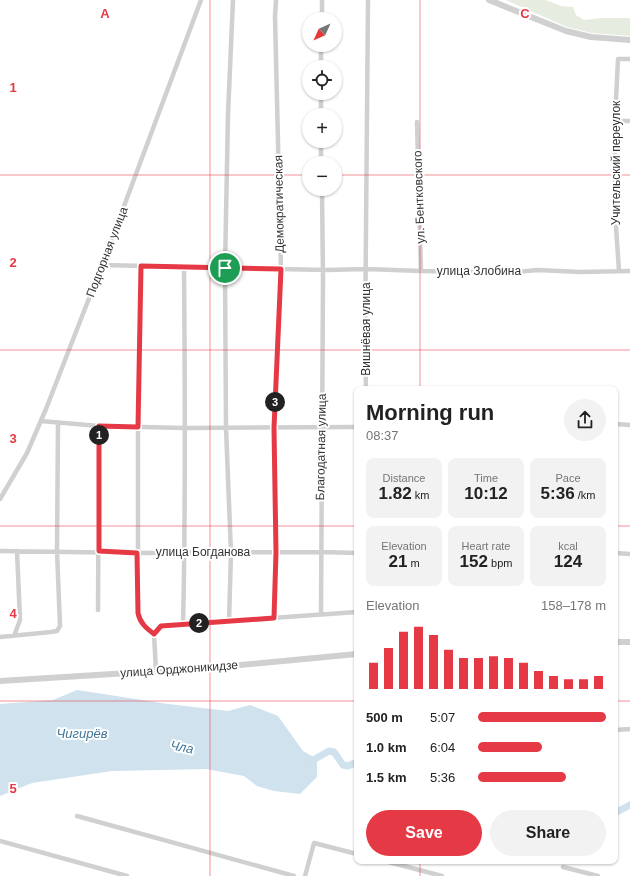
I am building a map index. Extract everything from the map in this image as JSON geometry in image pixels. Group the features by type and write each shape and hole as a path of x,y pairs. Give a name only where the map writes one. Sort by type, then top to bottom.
{"street":[{"name":"Подгорная улица","path":"0,499 27,453 41,420 102,265 202,0"},
{"path":"229,621 230,552 226,428 225,268 228,114 233,0"},
{"name":"Демократическая","path":"274,618 276,552 274,428 281,269 275,16 276,0"},
{"path":"322,0 322,12"},
{"name":"Вишнёвая улица","path":"366,386 368,0"},
{"path":"489,0 566,31 591,37 630,40"},
{"name":"Учительский переулок","path":"619,271 615,212 615,121 618,60 621,58 630,58"},
{"path":"615,121 630,121"},
{"name":"ул. Бентковского","path":"417,122 421,271"},
{"name":"Благодатная улица","path":"321,614 320,552 323,279 325,270 322,196"},
{"name":"улица Злобина","path":"102,265 325,270 366,268 421,271 630,271"},
{"path":"141,266 138,427 138,613 139,619 144,626 154,634"},
{"path":"183,625 185,553 184,267"},
{"path":"41,420 58,423 99,426 138,427 354,427"},
{"path":"0,637 51,632 56,631 60,626 57,551 58,423"},
{"path":"618,424 630,425"},
{"path":"98,610 99,426"},
{"name":"улица Богданова","path":"0,551 99,551 137,553 354,553"},
{"path":"14,636 20,620 17,551"},
{"path":"618,553 630,554"},
{"path":"156,671 154,634 161,626 354,612"},
{"path":"618,642 630,642"},
{"name":"улица Орджоникидзе","path":"0,681 209,668 354,654"},
{"path":"618,730 630,730"},
{"path":"77,816 294,876"},
{"path":"0,841 127,876"},
{"path":"305,876 314,843 354,853"},
{"path":"396,864 442,876"},
{"path":"563,866 598,876"}],"shaded area":[{"path":"506,0 546,0 561,6 573,7 576,15 584,20 602,18 630,18 630,36 592,33 567,27"}],"water":[{"name":"Чигирёв","path":"77,690 168,704 228,711 250,705 278,716 303,751 317,759 317,777 300,794 274,791 257,786 244,776 206,769 112,771 32,783 0,796 0,704 53,700"}],"waterway":[{"name":"Чла","path":"308,763 329,751 334,752 343,765 348,766 354,763"},
{"name":"Чла","path":"618,811 630,805"}],"route":[{"path":"141,266 225,268 281,269 274,428 276,552 274,618 161,626 154,634 144,626 139,619 137,553 99,551 99,426 138,427 141,266"}]}
